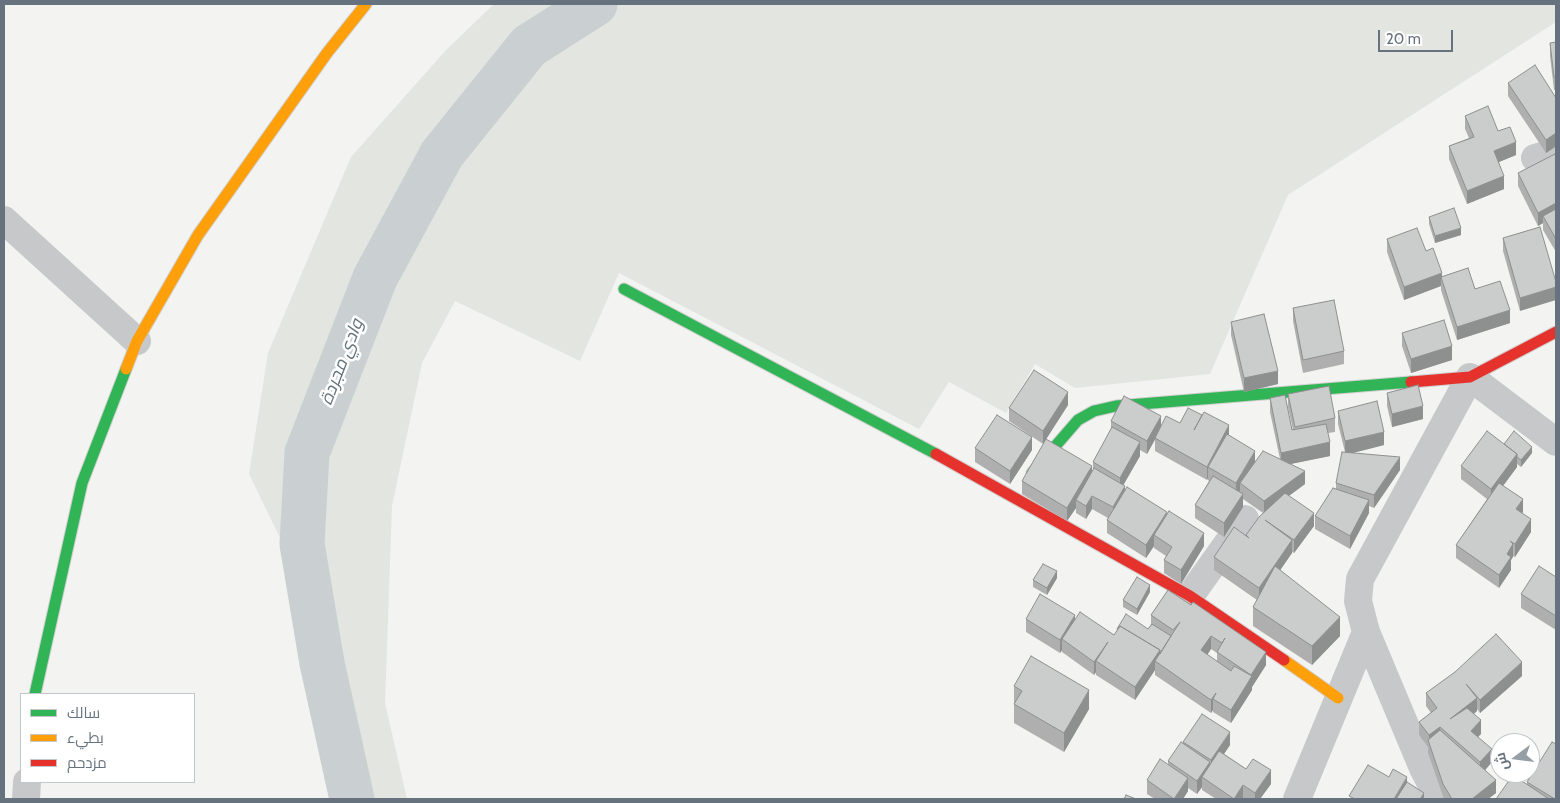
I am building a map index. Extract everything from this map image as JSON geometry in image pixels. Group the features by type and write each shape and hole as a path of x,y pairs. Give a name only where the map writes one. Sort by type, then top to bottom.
{"street":[{"path":"35,693 82,483 136,341 198,235 328,53 366,4"},
{"path":"4,220 136,341"},
{"path":"624,289 1019,488 1190,596 1338,698"},
{"path":"1019,488 1078,420 1094,410 1116,406 1470,377 1556,332"},
{"path":"1470,377 1556,442"},
{"path":"1439,799 1423,768 1366,632 1358,601 1360,579 1470,377"},
{"path":"1190,596 1245,519"},
{"path":"1297,799 1366,632"},
{"path":"26,799 27,783"}],"shaded area":[{"path":"494,4 1556,4 1556,22 1288,195 1210,374 1075,388 1035,364 1006,413 949,382 919,429 619,273 580,361 455,301 422,363 392,506 385,703 407,799 332,799 284,546 249,474 268,353 351,157 446,50"}],"building":[{"path":"1556,42 1556,77 1554,77 1550,43"},
{"path":"1535,65 1556,98 1556,133 1546,140 1508,83"},
{"path":"1488,106 1498,131 1510,127 1516,142 1494,151 1504,176 1467,191 1449,146 1474,137 1465,116"},
{"path":"1555,154 1556,203 1538,213 1518,173"},
{"path":"1454,208 1461,228 1435,236 1429,217"},
{"path":"1556,209 1556,239 1543,216"},
{"path":"1540,227 1556,287 1520,298 1503,238"},
{"path":"1417,228 1426,251 1433,248 1442,273 1404,287 1387,239"},
{"path":"1468,268 1475,289 1500,281 1510,310 1457,327 1441,277"},
{"path":"1334,300 1344,351 1303,360 1293,308"},
{"path":"1264,314 1278,371 1244,378 1231,322"},
{"path":"1444,320 1452,346 1411,359 1402,333"},
{"path":"1034,370 1068,392 1043,431 1009,408"},
{"path":"1418,385 1423,406 1392,414 1387,393"},
{"path":"1329,386 1335,418 1295,427 1288,394"},
{"path":"1285,395 1292,430 1326,424 1330,442 1281,453 1270,398"},
{"path":"1124,396 1161,416 1147,441 1111,421"},
{"path":"1377,401 1384,432 1345,441 1338,411"},
{"path":"1188,408 1202,415 1194,430 1204,412 1229,425 1207,467 1155,438 1166,416 1180,423"},
{"path":"997,415 1032,437 1010,471 975,448"},
{"path":"1112,427 1140,442 1120,478 1093,462"},
{"path":"1487,431 1517,454 1491,489 1461,466"},
{"path":"1514,431 1532,447 1521,460 1517,457 1517,454 1504,444"},
{"path":"1227,434 1255,451 1236,483 1208,467"},
{"path":"1046,439 1092,466 1067,508 1022,481"},
{"path":"1263,451 1305,471 1264,501 1240,483"},
{"path":"1342,452 1400,457 1374,495 1336,483"},
{"path":"1094,468 1125,486 1113,507 1092,496 1086,506 1076,500"},
{"path":"1213,476 1243,494 1224,523 1195,505"},
{"path":"1499,483 1523,499 1516,509 1531,519 1515,544 1510,541 1513,544 1507,554 1511,557 1499,575 1456,545"},
{"path":"1127,487 1167,512 1146,545 1107,520"},
{"path":"1333,488 1369,500 1350,536 1315,516"},
{"path":"1285,493 1314,513 1294,540 1265,520 1292,540 1259,588 1214,557 1234,527 1249,538 1246,535 1259,517"},
{"path":"1169,511 1204,533 1181,570 1164,560 1172,547 1154,535"},
{"path":"1043,564 1057,571 1047,588 1033,580"},
{"path":"1275,566 1340,617 1312,646 1253,607"},
{"path":"1539,566 1556,577 1556,616 1521,594"},
{"path":"1137,577 1150,585 1137,609 1123,600"},
{"path":"1168,590 1191,605 1193,602 1266,652 1251,675 1217,652 1225,638 1222,643 1211,636 1201,650 1231,671 1234,666 1252,676 1231,710 1213,699 1216,693 1211,700 1155,661 1180,622 1173,630 1151,615"},
{"path":"1040,594 1075,615 1060,640 1026,619"},
{"path":"1080,612 1114,635 1120,626 1160,650 1135,687 1096,661 1108,642 1094,662 1062,639"},
{"path":"1126,614 1148,629 1152,624 1171,636 1160,654 1160,650 1120,626 1117,629"},
{"path":"1496,634 1522,662 1480,700 1466,684 1477,698 1450,719 1467,708 1481,720 1471,731 1490,747 1490,751 1480,762 1440,727 1429,735 1419,722 1437,708 1426,693 1455,672"},
{"path":"1031,656 1089,690 1064,733 1014,704 1022,691 1014,686"},
{"path":"1202,714 1230,732 1211,760 1183,742"},
{"path":"1440,730 1490,775 1490,783 1492,783 1472,799 1452,799 1443,784 1428,740"},
{"path":"1181,742 1210,762 1197,781 1168,761"},
{"path":"1552,742 1556,744 1556,799 1529,783 1540,783 1540,761"},
{"path":"1219,751 1246,769 1253,759 1271,770 1255,793 1243,785 1234,799 1202,777"},
{"path":"1160,759 1188,778 1174,799 1147,780"},
{"path":"1368,765 1389,777 1393,769 1407,777 1394,799 1355,799 1349,796"},
{"path":"1407,782 1424,793 1420,799 1396,799"},
{"path":"1507,783 1525,783 1549,799 1496,799"},
{"path":"1126,795 1136,799 1124,799"}],"waterway":[{"name":"وادي مجردة","path":"352,799 322,663 302,544 307,453 375,278 442,154 529,46 595,4"}],"traffic: fast":[{"path":"624,289 936,454"},
{"path":"35,693 82,483 126,369"},
{"path":"1032,473 1078,420 1094,411 1116,406 1411,382"}],"traffic: slow":[{"path":"126,369 137,341 198,235 327,53 366,4"},
{"path":"1284,660 1338,698"}],"traffic: jam":[{"path":"1411,382 1470,377 1556,332"},
{"path":"936,454 1190,596 1284,660"}]}
